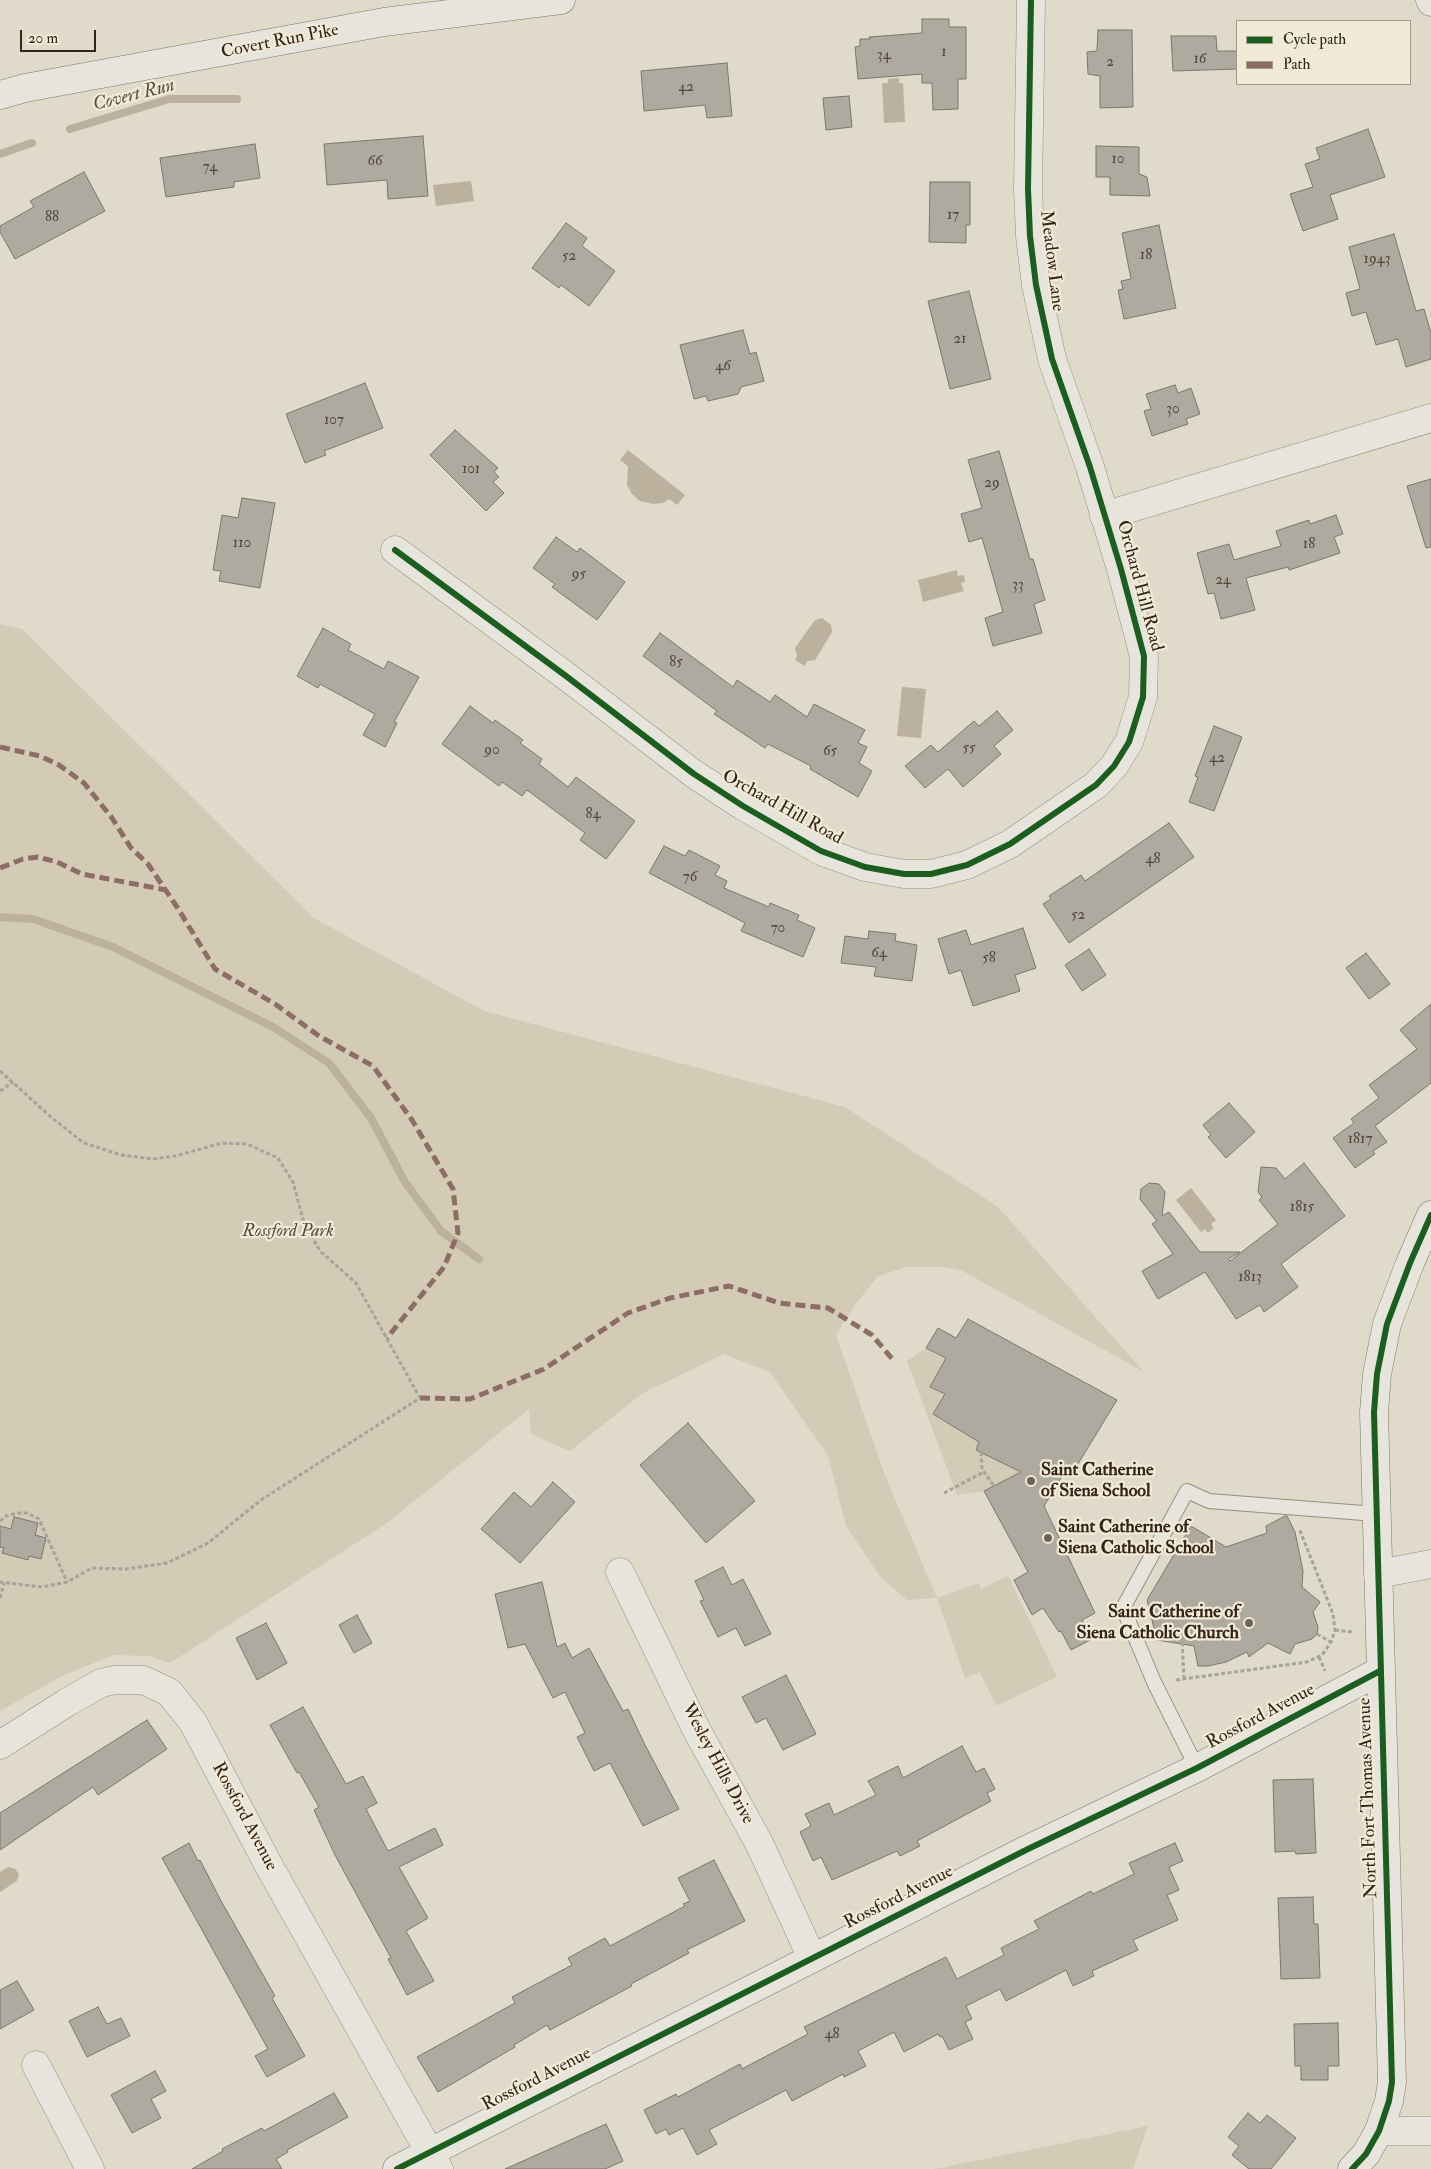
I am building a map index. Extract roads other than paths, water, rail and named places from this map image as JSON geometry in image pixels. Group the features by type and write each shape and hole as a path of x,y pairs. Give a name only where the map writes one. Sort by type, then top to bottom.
{"street":[{"name":"Covert Run Pike","path":"0,95 25,88 384,22 561,0"},
{"name":"Meadow Lane","path":"1031,0 1028,189 1030,236 1036,285 1052,359 1087,458 1104,516"},
{"name":"Orchard Hill Road","path":"395,550 566,676 680,764 743,806 821,851 865,867 904,874 931,874 967,865 1010,844 1096,786 1123,753 1143,697 1144,656 1134,612 1104,516 1431,418"},
{"name":"North Fort Thomas Avenue","path":"1352,2169 1366,2154 1379,2131 1389,2101 1392,2082 1376,1514 1374,1412 1377,1374 1387,1324 1410,1263 1431,1215"},
{"path":"1378,1574 1431,1564"},
{"name":"Wesley Hills Drive","path":"620,1572 696,1729 759,1844 812,1958"},
{"name":"Rossford Avenue","path":"0,1745 66,1703 101,1684 115,1680 137,1679 169,1692 195,1727 268,1864 435,2160 812,1958 1197,1768 1380,1671"},
{"path":"36,2065 90,2169"},
{"path":"1379,2131 1431,2131"},
{"path":"397,2169 435,2160"}],"lane":[{"path":"1197,1768 1154,1682 1123,1608 1187,1491 1209,1501 1376,1514"}],"waterway":[{"name":"Covert Run","path":"70,129 169,99 237,99"},
{"name":"Covert Run","path":"0,154 32,143"},
{"path":"0,917 33,919 113,947 273,1027 329,1063 371,1118 405,1182 441,1231 479,1259"}],"place":[{"name":"Saint Catherine of Siena School","path":"1031,1481"},
{"name":"Saint Catherine of Siena Catholic School","path":"1048,1538"},
{"name":"Saint Catherine of Siena Catholic Church","path":"1249,1623"}],"park label":[{"name":"Rossford Park","path":"288,1232"}]}
